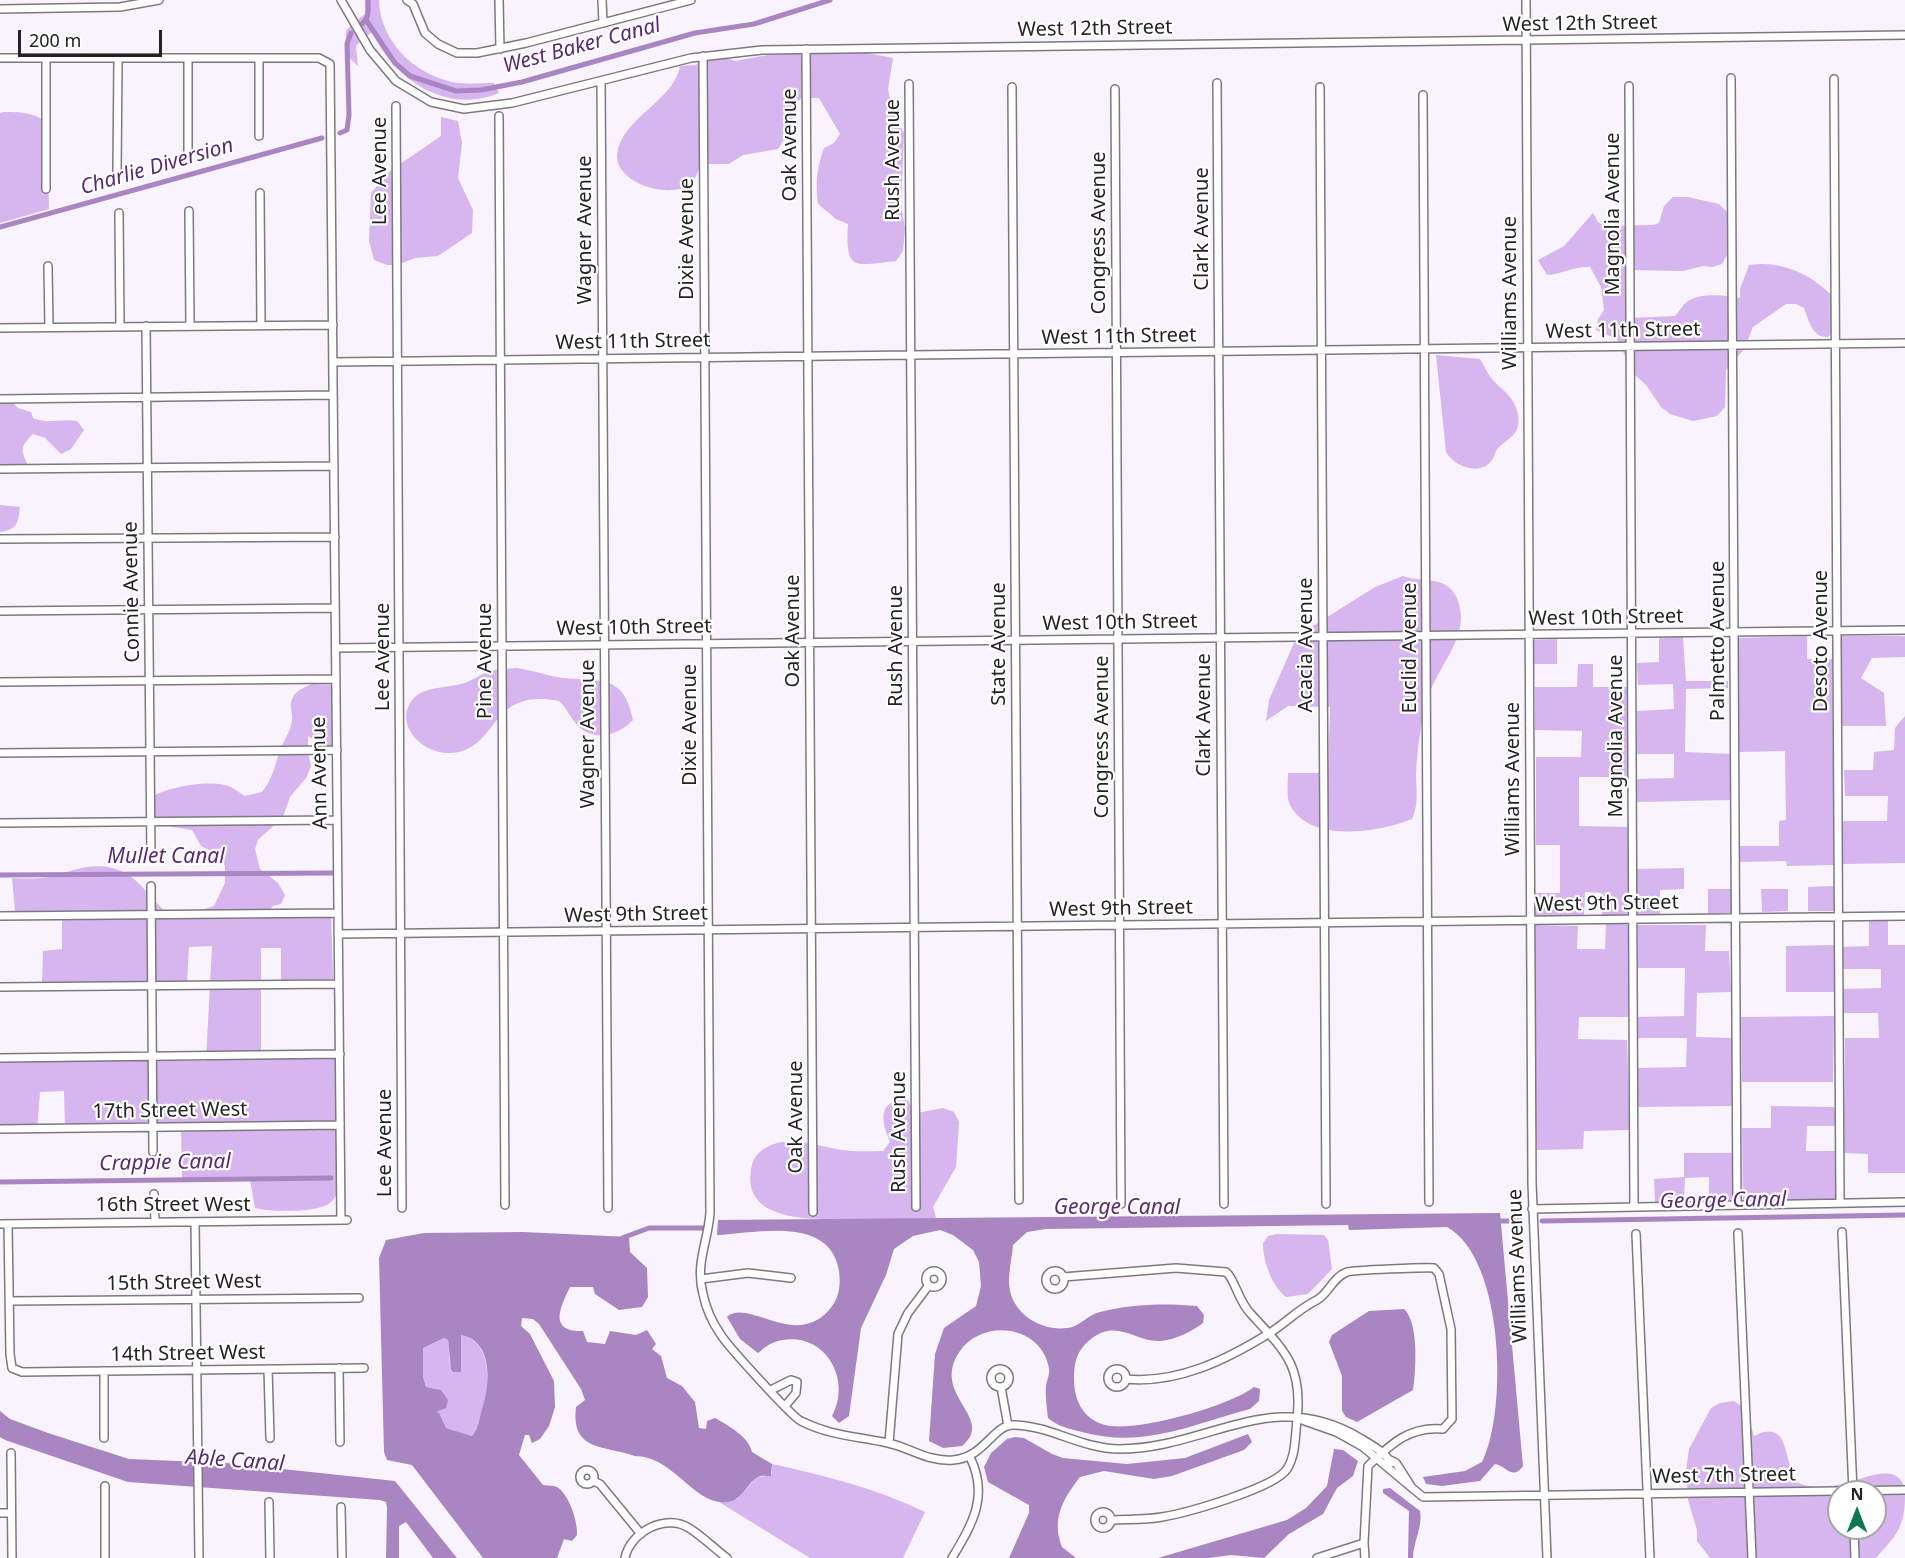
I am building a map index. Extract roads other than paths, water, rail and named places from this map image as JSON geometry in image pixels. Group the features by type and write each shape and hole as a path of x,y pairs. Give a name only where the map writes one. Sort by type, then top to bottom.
{"street":[{"path":"0,9 159,0"},
{"name":"West 12th Street","path":"341,0 370,50 392,77 410,91 441,105 471,109 495,107 703,56 746,51 1905,35"},
{"path":"407,0 413,4 425,33 442,47 462,53 500,49 691,0"},
{"path":"499,0 500,49"},
{"path":"602,0 603,23"},
{"name":"Williams Avenue","path":"1526,0 1532,1209 1547,1558"},
{"name":"Oak Avenue","path":"806,49 813,1212"},
{"name":"Dixie Avenue","path":"703,56 710,1213 703,1244 701,1279 708,1313 722,1336 798,1420 835,1436 889,1443 939,1460 970,1457"},
{"path":"0,58 259,58 259,136"},
{"path":"46,58 46,189"},
{"path":"117,173 118,58"},
{"path":"188,58 188,153"},
{"name":"Ann Avenue","path":"259,58 326,60 330,64 340,1125 344,1220"},
{"name":"Palmetto Avenue","path":"1731,78 1737,1205"},
{"name":"Desoto Avenue","path":"1834,79 1840,1203"},
{"name":"Wagner Avenue","path":"600,81 608,1208"},
{"name":"Clark Avenue","path":"1217,83 1224,1204"},
{"name":"Rush Avenue","path":"909,84 916,1207"},
{"name":"Magnolia Avenue","path":"1629,86 1634,1206"},
{"name":"State Avenue","path":"1012,87 1018,1200"},
{"name":"Acacia Avenue","path":"1320,87 1326,1204"},
{"name":"Congress Avenue","path":"1115,89 1122,1204"},
{"name":"Euclid Avenue","path":"1423,94 1429,1202"},
{"name":"Lee Avenue","path":"396,106 402,1208"},
{"name":"Pine Avenue","path":"499,116 505,1205"},
{"path":"260,193 261,325"},
{"path":"189,211 190,326"},
{"path":"118,213 120,327"},
{"path":"48,266 49,327"},
{"path":"0,328 333,325"},
{"name":"Connie Avenue","path":"146,326 151,857"},
{"name":"West 11th Street","path":"333,362 1425,351 1905,343"},
{"path":"0,399 333,395"},
{"path":"0,469 334,466"},
{"path":"0,540 335,537"},
{"path":"0,611 335,608"},
{"name":"West 10th Street","path":"336,648 1905,630"},
{"path":"0,682 336,679"},
{"path":"0,753 337,750"},
{"path":"0,824 338,820"},
{"path":"151,886 153,1152"},
{"path":"0,916 338,913"},
{"name":"West 9th Street","path":"338,934 1905,916"},
{"path":"0,987 339,984"},
{"path":"0,1058 340,1054"},
{"name":"17th Street West","path":"0,1129 340,1125"},
{"path":"154,1194 155,1222"},
{"path":"1532,1209 1905,1202"},
{"name":"16th Street West","path":"4,1224 344,1220"},
{"path":"195,1222 199,1558"},
{"path":"4,1224 10,1301"},
{"path":"1842,1232 1852,1480"},
{"path":"1738,1233 1752,1558"},
{"path":"1636,1234 1650,1558"},
{"path":"1126,1379 1156,1380 1187,1373 1270,1333 1299,1309 1323,1295 1333,1282 1348,1272 1434,1268 1439,1274 1451,1329 1452,1419 1443,1429 1408,1433 1368,1466 1365,1558"},
{"path":"1064,1277 1138,1269 1219,1269 1231,1276 1238,1298 1282,1345 1296,1374 1299,1389 1292,1461 1276,1480 1186,1512 1160,1518 1112,1520"},
{"path":"701,1279 748,1273 791,1278"},
{"path":"889,1443 898,1334 908,1313 929,1285"},
{"name":"15th Street West","path":"10,1301 359,1298"},
{"name":"14th Street West","path":"10,1301 12,1368 22,1372 364,1368"},
{"path":"339,1368 340,1442"},
{"path":"268,1369 270,1438"},
{"path":"104,1371 104,1438"},
{"path":"771,1390 791,1380 797,1382 796,1393 785,1406"},
{"path":"1001,1387 1008,1426"},
{"path":"952,1558 966,1534 980,1498 978,1473 970,1457 999,1430 1008,1426 1035,1429 1079,1444 1116,1449 1150,1448 1186,1441 1237,1423 1263,1418 1297,1418 1336,1432 1379,1455 1395,1468"},
{"path":"11,1453 12,1558"},
{"path":"1379,1455 1395,1468"},
{"name":"West 7th Street","path":"1395,1468 1413,1490 1422,1497 1433,1498 1827,1491"},
{"path":"593,1481 600,1484 641,1534"},
{"path":"105,1486 105,1558"},
{"name":"West 7th Street","path":"1887,1490 1905,1490"},
{"path":"269,1502 270,1558"},
{"path":"341,1507 342,1558"},
{"path":"0,1513 11,1513"},
{"path":"625,1558 628,1548 641,1534 655,1525 679,1524 689,1528 727,1558"},
{"path":"1854,1540 1855,1558"},
{"path":"1317,1558 1364,1543"}],"waterway":[{"name":"Charlie Diversion","path":"362,24 367,16 368,0"},
{"name":"West Baker Canal","path":"366,20 395,63 410,76 456,91 481,90 522,82 695,33 754,24 830,0"},
{"name":"Charlie Diversion","path":"340,133 347,130 349,115 347,44 351,33"},
{"name":"Charlie Diversion","path":"0,227 322,138"},
{"name":"Mullet Canal","path":"0,875 332,873"},
{"name":"Crappie Canal","path":"0,1182 331,1178"},
{"name":"George Canal","path":"1542,1221 1905,1215"},
{"name":"George Canal","path":"1494,1221 1521,1221"},
{"name":"George Canal","path":"622,1238 649,1228 704,1228"}],"water label":[{"name":"Able Canal","path":"235,1461"}]}
